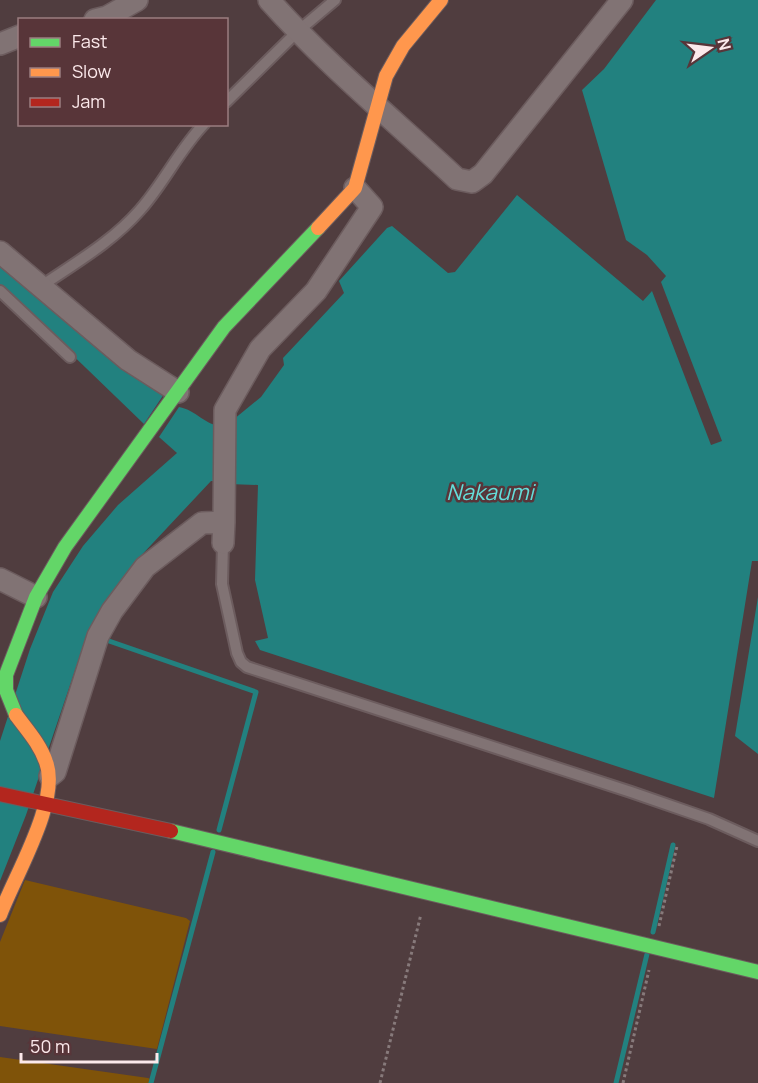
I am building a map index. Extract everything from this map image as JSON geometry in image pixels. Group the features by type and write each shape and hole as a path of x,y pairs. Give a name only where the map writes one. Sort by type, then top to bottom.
{"street":[{"path":"103,18 137,0"},
{"path":"269,0 297,32 349,83 377,104 457,179 472,182 483,174 506,148 622,0"},
{"path":"0,915 49,771 43,752 9,705 5,688 6,675 36,597 66,547 224,327 355,188 362,172 377,104 392,65 441,0"},
{"path":"0,44 18,37"},
{"path":"49,771 56,772 98,636 112,611 145,567 202,523 223,532 225,410 260,349 316,291 372,207 355,188"},
{"path":"0,252 128,360 176,396"},
{"path":"0,579 36,597"},
{"path":"0,794 219,841 758,972"}],"lane":[{"path":"228,100 297,32 335,0"},
{"path":"40,287 107,242 141,210 173,167 185,144 202,126"},
{"path":"0,291 70,357"},
{"path":"223,532 222,584 237,653 241,662 248,667 631,792 709,819 758,841"}],"path":[{"path":"380,1083 426,892"}],"shaded area":[{"path":"25,880 186,918 190,921 157,1049 0,1026 0,942"},
{"path":"0,1057 150,1079 149,1083 0,1083"}],"water":[{"name":"Nakaumi","path":"656,0 758,0 758,561 752,561 714,798 260,650 255,641 268,638 255,580 258,485 228,484 228,424 261,397 284,365 283,358 344,293 339,281 387,228 392,226 448,273 455,272 517,195 643,301 652,291 711,445 722,441 661,282 666,276 647,255 626,240 582,90 604,69"},
{"path":"0,264 120,368 164,394 144,424 0,285"},
{"path":"179,407 222,426 221,481 211,481 137,560 107,601 86,638 26,815 0,881 0,741 30,649 53,592 83,546 118,505 177,453 159,437"},
{"path":"758,597 758,754 735,736"}],"waterway":[{"path":"109,641 256,692 219,830"},
{"path":"653,932 673,845"},
{"path":"151,1083 213,852"},
{"path":"616,1083 647,954"}],"traffic: fast":[{"path":"16,715 6,690 6,675 36,597 65,547 224,327 318,228"},
{"path":"171,831 758,972"}],"traffic: slow":[{"path":"318,228 355,188 386,76 403,46 441,0"},
{"path":"0,915 42,817 49,778 46,762 40,749 16,715"}],"traffic: jam":[{"path":"0,794 171,831"}]}
